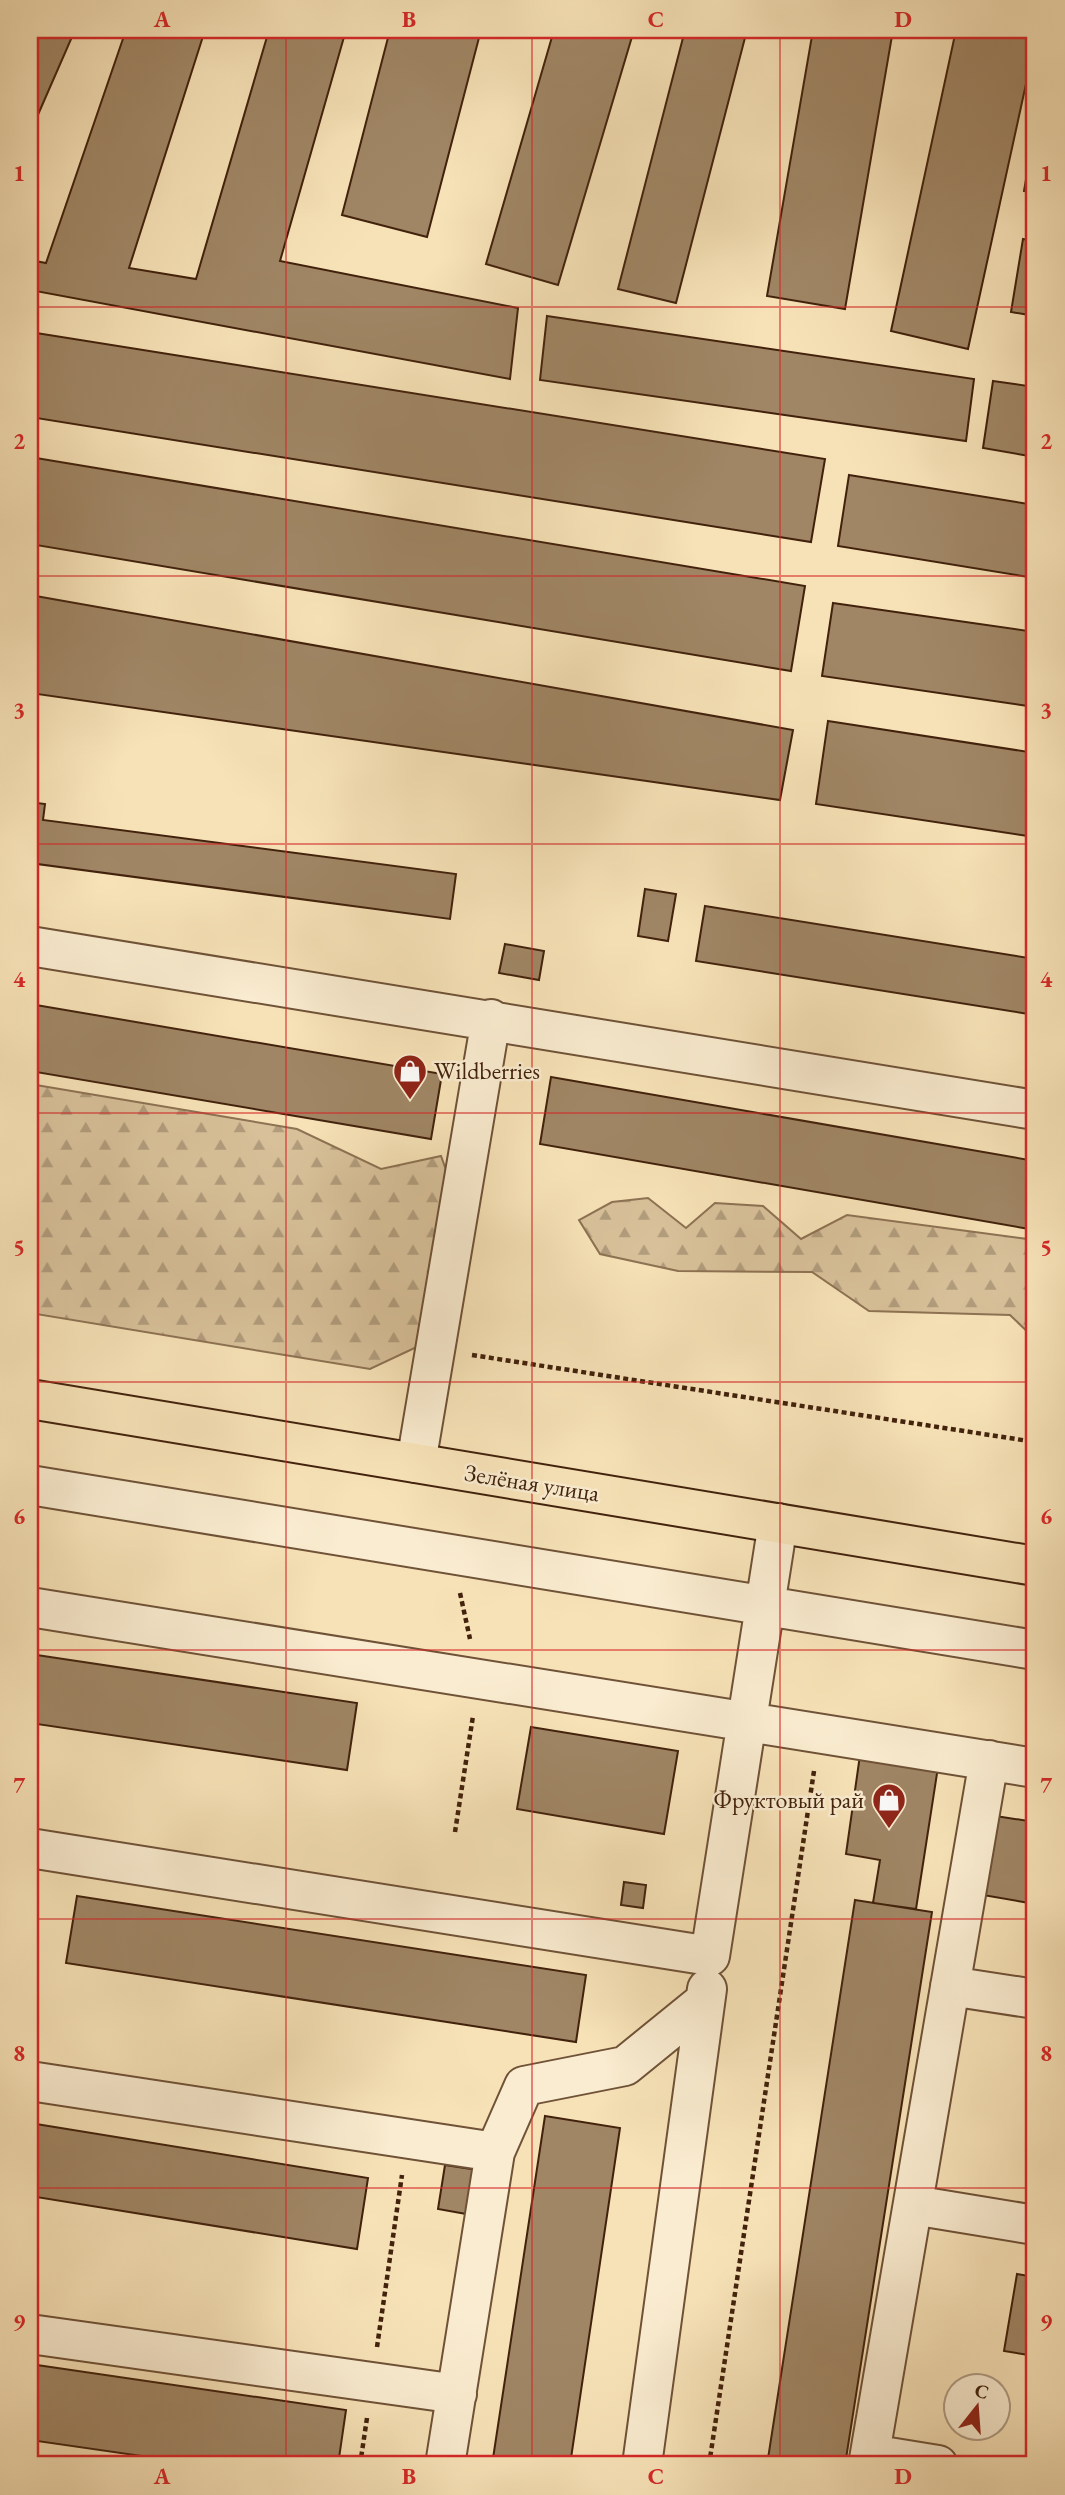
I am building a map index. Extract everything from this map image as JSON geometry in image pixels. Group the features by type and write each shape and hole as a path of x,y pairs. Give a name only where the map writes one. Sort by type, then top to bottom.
{"main road":[{"name":"Зелёная улица","path":"30,1399 1035,1566"}],"lane":[{"path":"30,946 491,1019 1035,1110"},
{"path":"416,1464 491,1019"},
{"path":"30,1485 1035,1650"},
{"path":"642,2465 710,1956 778,1523"},
{"path":"30,1607 1035,1768"},
{"path":"938,2465 869,2459 989,1760"},
{"path":"30,1848 710,1956"},
{"path":"950,1986 1035,1999"},
{"path":"445,2465 495,2152 524,2086 625,2066 705,2001"},
{"path":"30,2081 495,2152"},
{"path":"913,2205 1035,2225"},
{"path":"30,2334 457,2394"}],"path":[{"path":"435,1349 1035,1442"},
{"path":"709,2465 820,1734"},
{"path":"360,2465 407,2140"}],"green space":[{"path":"30,1084 297,1129 381,1169 441,1156 450,1181 421,1345 370,1369 30,1313"},
{"path":"648,1198 686,1228 715,1203 763,1206 801,1239 847,1215 1035,1240 1035,1339 1010,1315 869,1311 812,1272 678,1271 600,1254 579,1220 612,1202"}],"building":[{"path":"30,30 75,30 30,133"},
{"path":"126,30 205,30 129,268 196,279 269,30 346,30 280,261 518,308 510,379 30,290 30,260 46,263"},
{"path":"390,30 481,30 427,237 342,215"},
{"path":"554,30 634,30 558,285 486,264"},
{"path":"685,30 747,30 676,303 618,289"},
{"path":"813,30 893,30 845,309 767,296"},
{"path":"956,30 1035,30 1035,43 968,349 891,331"},
{"path":"1035,128 1035,193 1024,191"},
{"path":"1023,239 1035,241 1035,316 1011,312"},
{"path":"547,316 974,379 966,441 540,380"},
{"path":"30,332 825,459 811,542 30,417"},
{"path":"993,381 1035,387 1035,457 983,448"},
{"path":"30,457 805,586 791,671 30,544"},
{"path":"849,475 1035,505 1035,578 838,546"},
{"path":"30,595 793,730 780,800 30,693"},
{"path":"833,603 1035,632 1035,707 822,676"},
{"path":"828,721 1035,753 1035,837 816,804"},
{"path":"30,802 45,804 43,820 456,874 450,919 30,863"},
{"path":"645,889 676,894 668,941 638,936"},
{"path":"705,906 1035,959 1035,1015 696,961"},
{"path":"505,944 544,951 539,980 499,973"},
{"path":"30,1004 442,1074 431,1139 30,1071"},
{"path":"551,1077 1035,1161 1035,1230 540,1144"},
{"path":"30,1654 357,1703 347,1770 30,1723"},
{"path":"531,1727 678,1751 664,1834 517,1809"},
{"name":"Фруктовый рай","path":"860,1755 938,1767 916,1909 873,1903 880,1860 846,1854"},
{"path":"989,1815 1035,1822 1035,1904 977,1894"},
{"path":"624,1882 646,1885 643,1908 621,1905"},
{"path":"77,1896 586,1975 576,2042 66,1963"},
{"path":"855,1900 932,1912 845,2465 767,2465"},
{"path":"545,2116 620,2128 570,2465 492,2465"},
{"path":"30,2123 368,2178 357,2249 30,2196"},
{"path":"445,2165 478,2170 472,2215 438,2209"},
{"path":"1017,2274 1035,2277 1035,2356 1004,2351"},
{"path":"30,2364 346,2410 338,2465 204,2465 30,2440"}],"place":[{"name":"Wildberries","path":"410,1101"},
{"name":"Фруктовый рай","path":"889,1830"}]}
